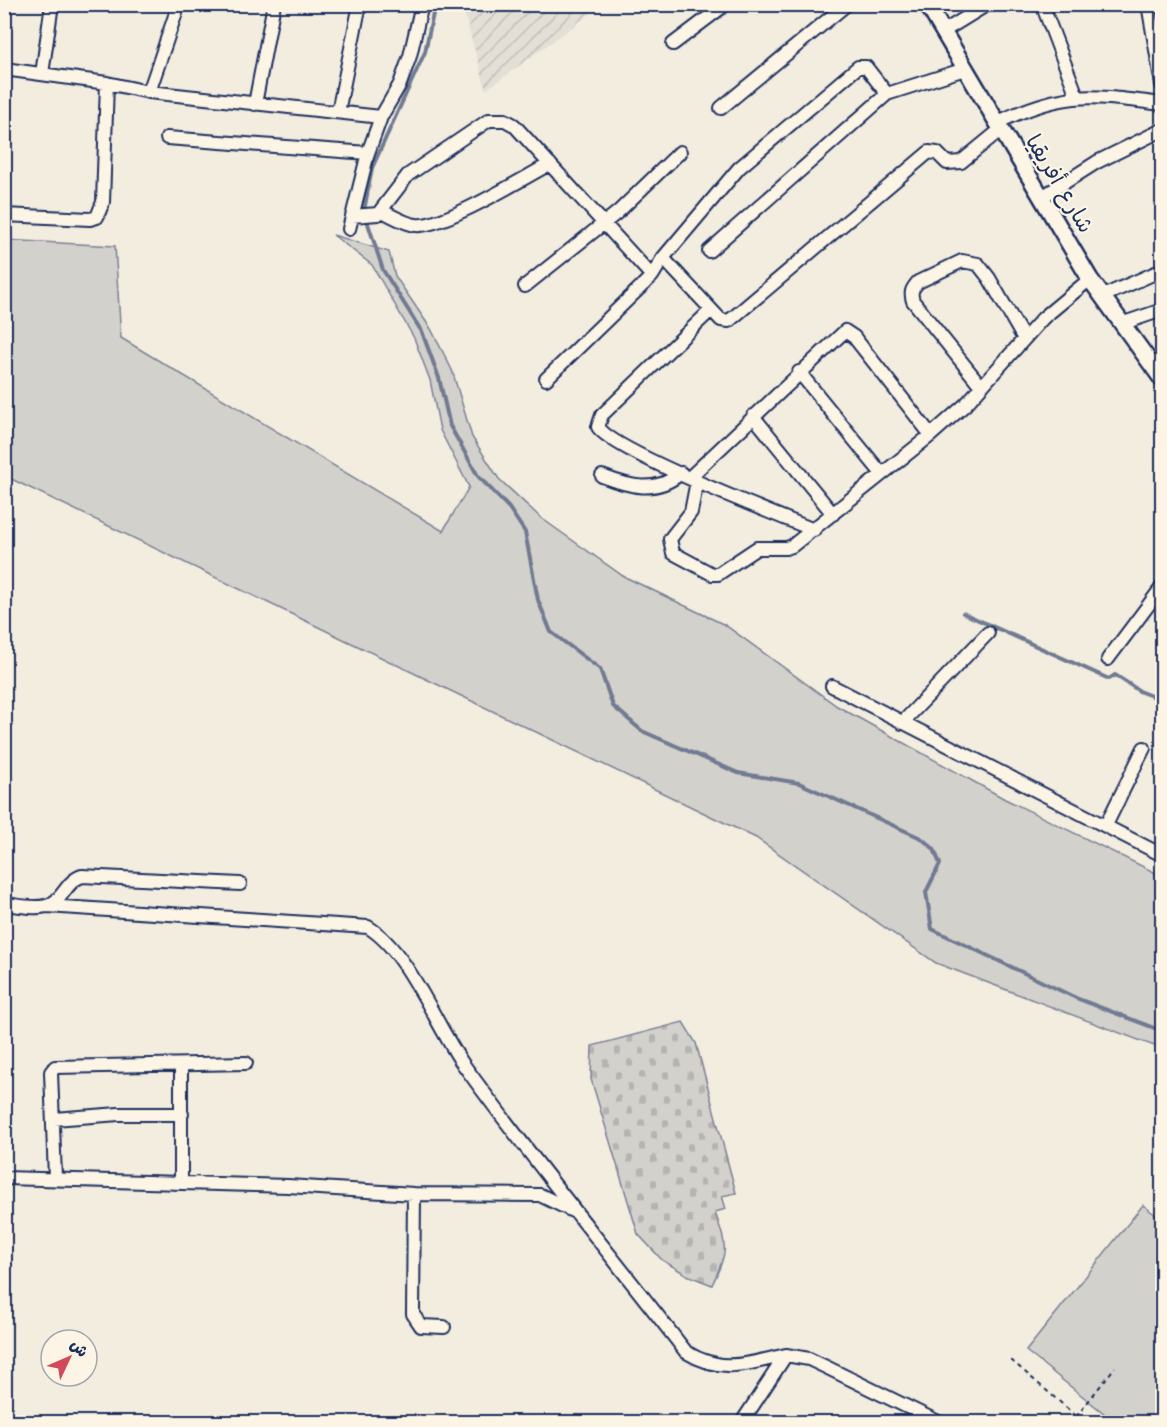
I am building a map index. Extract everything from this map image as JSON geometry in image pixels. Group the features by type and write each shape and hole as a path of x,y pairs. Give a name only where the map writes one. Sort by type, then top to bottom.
{"street":[{"path":"42,74 52,4"},
{"path":"149,92 179,4"},
{"path":"255,104 274,4"},
{"path":"338,112 360,4"},
{"path":"349,229 356,216 368,153 381,117 400,84 408,63 422,4"},
{"path":"673,44 726,4"},
{"path":"721,108 848,4"},
{"name":"شارع أفريقيا","path":"927,4 1090,279 1162,379"},
{"path":"944,31 988,4"},
{"path":"1042,4 1077,96"},
{"path":"1148,4 1162,85"},
{"path":"546,379 652,276 663,258 740,168 858,67 866,67 887,94"},
{"path":"4,69 107,83 149,92 381,117"},
{"path":"709,251 887,94 965,69"},
{"path":"4,215 90,219 97,217 103,202 107,83"},
{"path":"663,258 724,322 734,317 929,152 937,153 947,163 958,164 998,126 1052,100 1077,96 1109,96 1162,104"},
{"path":"380,213 408,175 489,120 505,120 514,125 652,276"},
{"path":"1042,197 1097,162 1162,130"},
{"path":"167,138 368,153"},
{"path":"525,286 604,224 680,152"},
{"path":"356,216 380,213 416,225 439,221 550,164"},
{"path":"981,386 912,301 910,294 918,282 962,261 978,264 989,278 1024,339"},
{"path":"1103,297 1162,270"},
{"path":"691,479 693,504 687,518 670,539 670,548 673,553 712,574 725,572 757,548 786,548 814,530 931,435 981,386 1043,318 1090,279"},
{"path":"711,309 598,421 598,427 607,438 691,479 814,530"},
{"path":"1121,324 1162,310"},
{"path":"602,476 626,484 654,488 670,482 691,479 799,372 840,334 848,332 931,435"},
{"path":"799,372 882,474"},
{"path":"753,416 833,514"},
{"path":"1108,659 1162,587"},
{"path":"902,723 988,633"},
{"path":"832,686 1162,855"},
{"path":"1106,825 1144,748"},
{"path":"47,906 54,902 73,879 82,876 240,884"},
{"path":"4,904 368,927 379,934 408,971 462,1062 686,1352 704,1363 729,1367 786,1355 819,1364 938,1422"},
{"path":"55,1178 51,1072 58,1066 246,1063"},
{"path":"181,1065 181,1182"},
{"path":"54,1119 119,1114 182,1114"},
{"path":"4,1178 181,1182 414,1194 540,1195 579,1214"},
{"path":"414,1194 414,1320 421,1326 444,1327"},
{"path":"742,1422 786,1355"}],"path":[{"path":"1011,1360 1083,1422"},
{"path":"1076,1417 1115,1367"}],"shaded area":[{"path":"462,4 602,5 486,90"}],"green space":[{"path":"333,235 389,252 395,276 431,329 452,370 472,437 499,479 541,518 623,576 725,625 837,706 1005,799 1162,876 1162,1049 936,963 756,838 5,476 5,240 115,246 121,338 443,531 469,487 440,430 430,380 414,338 372,265"},
{"path":"683,1022 696,1043 736,1193 722,1196 726,1209 715,1212 724,1242 724,1256 712,1285 687,1275 662,1260 638,1234 591,1079 592,1046"},
{"path":"1143,1205 1162,1220 1162,1422 1115,1422 1026,1351"}],"waterway":[{"path":"435,4 425,52 372,168 364,211 383,270 422,332 439,378 450,426 478,476 509,508 525,532 538,600 551,632 600,669 613,706 642,731 738,773 799,783 921,838 934,849 940,864 926,892 932,929 1076,998 1162,1031"},
{"path":"963,613 1109,679 1115,675 1141,692 1162,700"}]}
